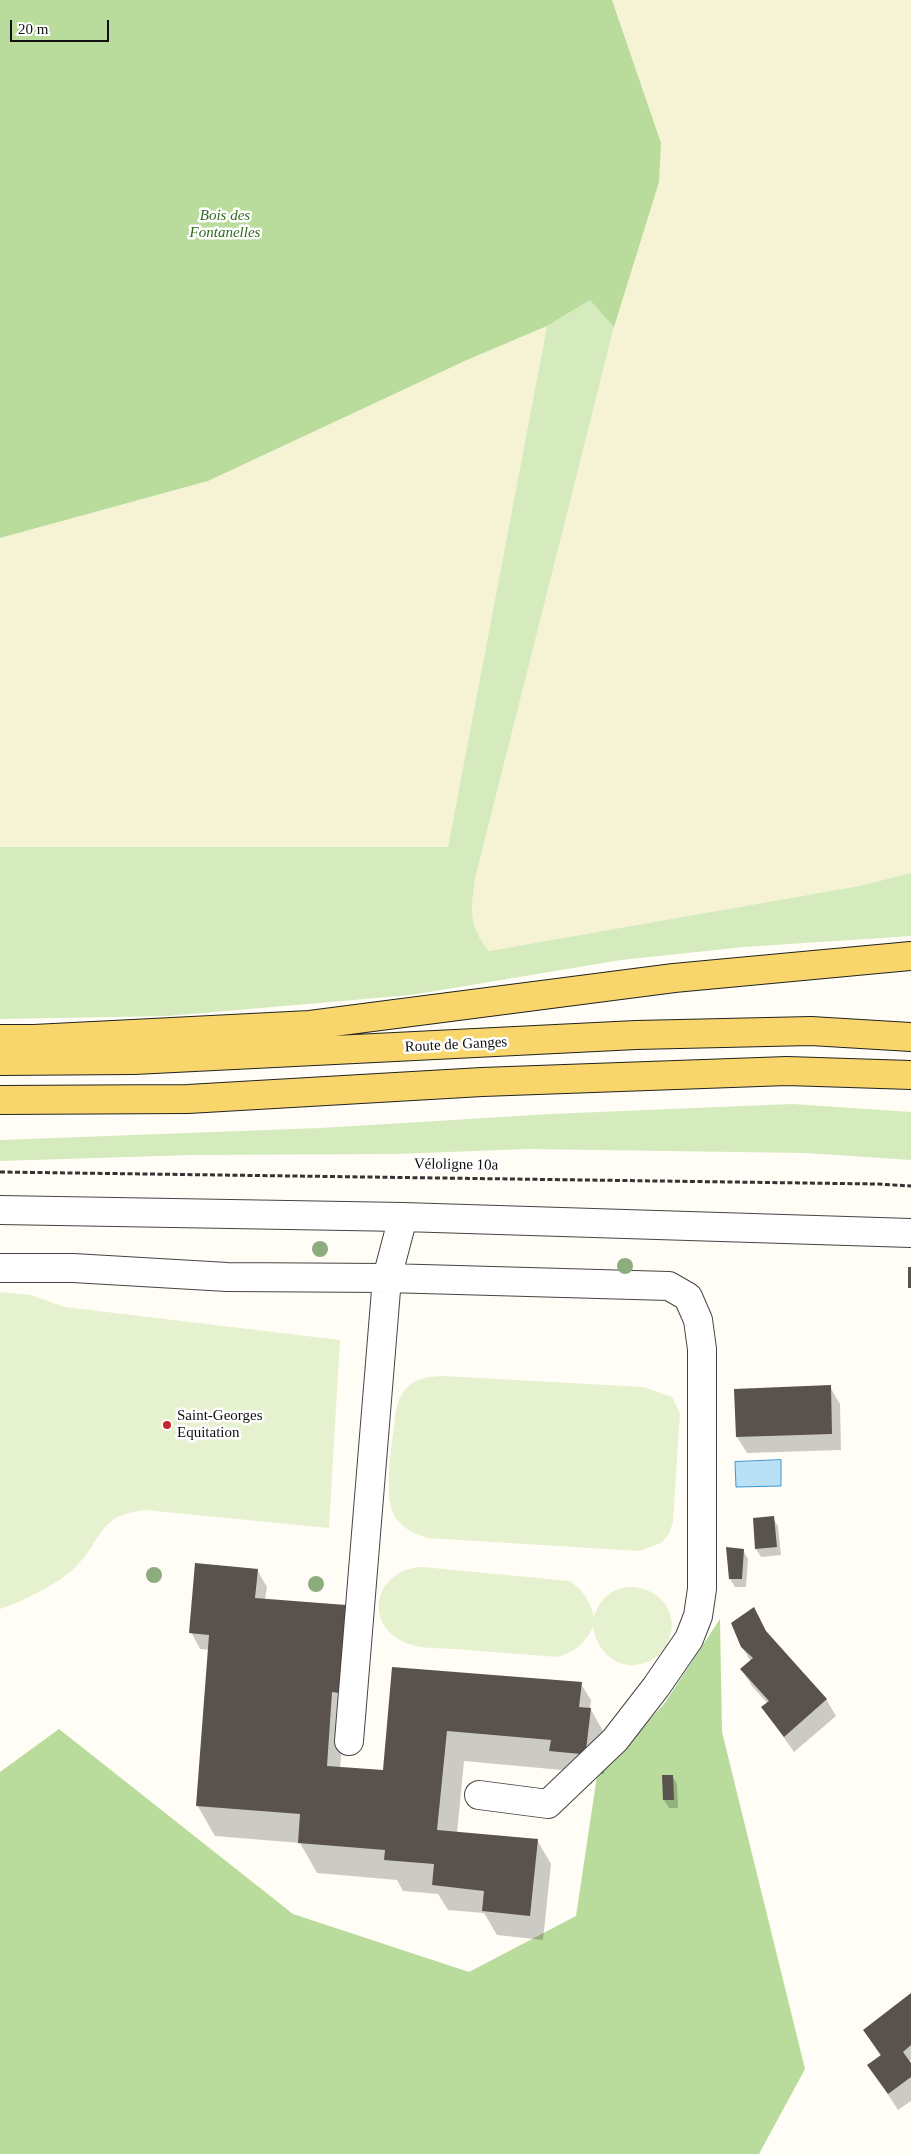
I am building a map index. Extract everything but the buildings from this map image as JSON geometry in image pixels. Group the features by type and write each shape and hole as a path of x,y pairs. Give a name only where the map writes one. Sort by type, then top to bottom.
{"main road":[{"path":"0,1039 34,1039 310,1025 674,978 911,956"},
{"name":"Route de Ganges","path":"0,1061 154,1060 636,1035 811,1031 911,1037"},
{"path":"0,1100 188,1099 491,1082 787,1071 911,1074"}],"street":[{"path":"0,1210 403,1217 911,1233"},
{"path":"349,1741 387,1278 403,1217"},
{"path":"0,1268 73,1268 227,1277 387,1278 669,1286 688,1297 698,1320 702,1349 702,1589 698,1616 689,1638 656,1687 615,1740 548,1804 479,1795"}],"path":[{"name":"Véloligne 10a","path":"0,1172 482,1177 911,1186"}],"shaded area":[{"path":"612,0 911,0 911,873 859,886 489,951 477,937 471,913 475,879 614,327 634,258 661,143"},
{"path":"547,326 448,847 0,847 0,538 208,481 467,360"}],"green space":[{"name":"Bois des Fontanelles","path":"0,0 612,0 661,143 659,182 614,327 590,300 547,326 467,360 208,481 0,538"},
{"path":"591,299 614,327 475,879 472,909 477,934 489,951 859,886 911,873 911,936 744,947 621,960 411,995 168,1016 0,1019 0,847 448,847 547,326"},
{"path":"792,1104 911,1112 911,1160 806,1153 528,1149 395,1154 192,1155 0,1161 0,1140 321,1128 551,1114"},
{"name":"Saint-Georges Equitation","path":"0,1292 31,1295 65,1307 340,1340 329,1528 144,1510 128,1513 116,1518 107,1525 81,1561 55,1583 19,1602 0,1609"},
{"path":"441,1376 644,1387 672,1397 680,1413 673,1522 669,1534 661,1543 639,1551 428,1538 404,1527 394,1515 389,1494 395,1415 401,1397 409,1385 422,1379"},
{"path":"423,1567 569,1581 586,1596 594,1617 603,1599 617,1590 632,1587 647,1590 660,1599 669,1611 672,1626 667,1644 660,1653 648,1662 634,1665 625,1665 610,1657 599,1644 593,1627 578,1646 569,1653 557,1657 414,1646 394,1636 384,1625 379,1612 380,1600 384,1587 393,1577 406,1570"},
{"path":"720,1619 722,1732 805,2069 759,2154 0,2154 0,1772 59,1729 293,1914 469,1972 576,1916 597,1776 664,1704"}],"water":[{"path":"781,1460 781,1486 736,1487 735,1462"}],"place":[{"name":"Saint-Georges Equitation","path":"167,1425"}]}
